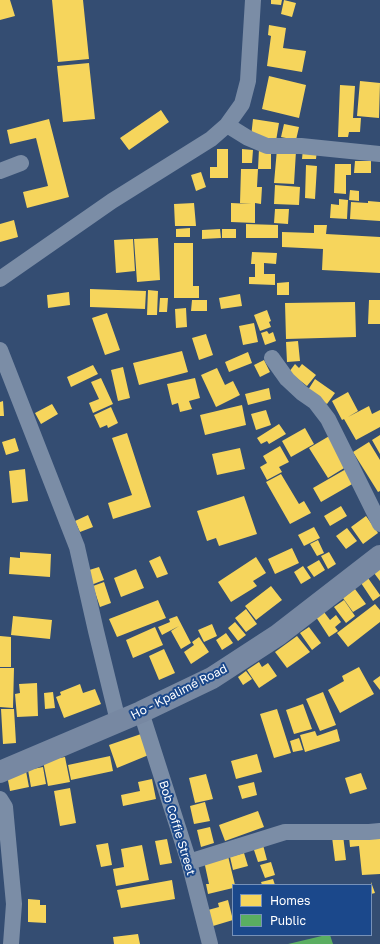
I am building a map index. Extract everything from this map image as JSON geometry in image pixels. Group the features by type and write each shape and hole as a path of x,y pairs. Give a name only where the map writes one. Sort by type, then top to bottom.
{"main road":[{"name":"Ho - Kpalimé Road","path":"0,772 141,712 212,678 278,635 380,556"}],"street":[{"path":"0,279 112,201 211,139 227,125 242,104 248,81 253,0"},
{"path":"227,125 248,138 267,146 301,146 380,154"},
{"path":"0,172 21,163"},
{"path":"0,350 76,547 118,721"},
{"path":"272,358 287,379 302,393 315,402 328,419 380,524"},
{"name":"Bob Coffie Street","path":"141,712 189,862 210,944"},
{"path":"0,799 5,806 14,904 11,944"},
{"path":"189,862 284,832 361,832 380,830"}],"building: Homes":[{"path":"0,0 10,0 15,16 0,20"},
{"path":"52,0 83,0 89,59 58,62"},
{"path":"271,0 282,0 281,5 271,4"},
{"path":"284,0 296,3 292,17 281,14"},
{"path":"269,25 286,28 283,48 306,51 302,72 267,66 271,36 268,35"},
{"path":"89,63 95,119 63,122 57,66"},
{"path":"269,76 306,85 299,118 262,109"},
{"path":"360,81 380,83 379,118 357,116"},
{"path":"340,85 355,86 353,118 361,118 360,132 349,132 348,137 338,137"},
{"path":"161,110 169,122 129,150 120,138"},
{"path":"49,119 69,197 27,208 23,192 48,186 36,138 10,144 7,130"},
{"path":"253,119 279,123 276,141 251,137"},
{"path":"284,124 299,127 296,140 281,137"},
{"path":"217,149 228,149 228,178 210,178 210,167 217,167"},
{"path":"242,149 253,150 252,163 242,163"},
{"path":"259,149 271,149 271,169 258,169"},
{"path":"277,149 296,151 294,184 274,183"},
{"path":"303,149 317,150 316,159 302,159"},
{"path":"355,161 371,161 371,173 354,173"},
{"path":"335,164 351,164 351,175 346,175 346,194 334,193"},
{"path":"306,165 317,166 315,199 305,198"},
{"path":"241,169 258,169 257,187 262,187 261,204 255,203 255,223 231,222 231,203 252,204 240,203"},
{"path":"201,172 206,187 196,191 191,175"},
{"path":"275,185 300,187 299,205 274,204"},
{"path":"350,190 359,191 359,201 349,200"},
{"path":"339,199 348,200 347,219 330,218 331,204 339,205"},
{"path":"368,201 380,202 380,221 350,219 351,202 368,203"},
{"path":"194,203 196,226 175,226 174,204"},
{"path":"275,209 289,209 288,224 274,223"},
{"path":"14,220 18,237 0,242 0,224"},
{"path":"246,224 278,225 278,238 246,238"},
{"path":"314,225 327,225 326,234 380,237 380,273 322,270 323,249 282,247 282,232 314,233"},
{"path":"190,228 190,237 176,237 176,229"},
{"path":"220,229 221,238 202,239 202,230"},
{"path":"222,229 236,229 236,238 222,238"},
{"path":"158,238 160,280 137,282 134,239"},
{"path":"133,239 135,271 116,273 114,240"},
{"path":"174,243 193,243 193,286 199,286 199,298 174,298"},
{"path":"252,252 277,253 276,264 264,263 264,274 275,274 275,285 249,284 249,277 255,277 255,264 251,264"},
{"path":"289,282 289,295 277,295 277,283"},
{"path":"90,289 146,291 145,309 90,307"},
{"path":"148,290 158,291 157,315 147,315"},
{"path":"69,292 70,305 48,308 47,295"},
{"path":"240,294 242,306 221,309 219,298"},
{"path":"160,298 168,298 167,312 159,312"},
{"path":"192,300 207,300 207,311 191,311"},
{"path":"369,300 380,300 380,324 368,324"},
{"path":"355,302 356,337 286,339 285,303"},
{"path":"186,308 187,327 176,328 175,309"},
{"path":"267,310 271,321 269,322 271,327 260,331 254,315"},
{"path":"107,313 120,350 105,355 92,318"},
{"path":"254,323 258,342 243,345 239,326"},
{"path":"267,331 269,334 273,332 276,341 265,345 261,333"},
{"path":"206,334 213,355 199,360 192,338"},
{"path":"298,341 300,361 287,362 286,342"},
{"path":"182,351 188,372 139,385 133,363"},
{"path":"248,352 252,363 229,372 225,362"},
{"path":"264,360 270,372 260,377 254,365"},
{"path":"295,364 299,368 302,364 316,375 307,386 289,372"},
{"path":"93,365 98,374 71,387 67,377"},
{"path":"123,367 130,398 118,401 111,370"},
{"path":"217,368 225,385 233,381 240,395 216,407 201,375"},
{"path":"101,378 113,404 93,413 89,403 99,399 91,382"},
{"path":"195,378 200,398 189,401 192,409 180,412 178,403 172,405 167,384"},
{"path":"315,379 335,393 327,404 308,390"},
{"path":"269,388 271,399 248,405 245,394"},
{"path":"348,392 358,411 348,417 369,406 372,414 380,410 380,427 356,440 344,419 342,420 332,401"},
{"path":"3,401 4,416 0,416 0,402"},
{"path":"52,404 58,414 41,424 35,413"},
{"path":"242,405 246,425 205,435 200,415"},
{"path":"111,407 118,423 108,428 107,425 100,428 94,415"},
{"path":"266,410 271,425 256,430 251,414"},
{"path":"279,424 286,434 269,444 267,441 261,444 257,438"},
{"path":"305,428 314,444 291,457 282,441"},
{"path":"127,433 151,507 113,519 108,503 132,495 112,438"},
{"path":"331,435 349,465 328,478 309,448"},
{"path":"380,435 380,454 372,440"},
{"path":"15,438 19,451 6,455 2,442"},
{"path":"369,442 380,460 380,491 378,492 353,452"},
{"path":"280,446 289,462 279,467 282,472 267,480 260,467 267,463 263,456"},
{"path":"240,448 245,469 217,475 212,454"},
{"path":"25,469 28,501 12,503 9,471"},
{"path":"346,469 354,483 321,502 313,488"},
{"path":"281,474 299,504 304,501 311,513 290,524 266,482"},
{"path":"244,496 257,534 219,546 216,538 207,541 197,511"},
{"path":"341,506 347,516 330,526 324,516"},
{"path":"88,515 93,527 80,532 75,521"},
{"path":"366,516 378,533 363,544 351,527"},
{"path":"314,527 320,538 304,546 298,535"},
{"path":"347,528 357,541 346,549 336,536"},
{"path":"318,540 324,553 317,556 310,544"},
{"path":"292,548 299,563 275,574 268,559"},
{"path":"20,552 51,554 50,577 9,574 10,557 20,558"},
{"path":"329,552 336,564 328,569 321,556"},
{"path":"160,556 168,574 157,578 149,561"},
{"path":"256,557 266,573 253,581 257,586 231,602 218,582"},
{"path":"319,560 325,570 314,577 307,567"},
{"path":"303,566 311,578 301,584 294,572"},
{"path":"99,567 104,580 91,585 86,571"},
{"path":"380,568 380,581 374,573"},
{"path":"136,569 144,588 121,597 114,578"},
{"path":"368,578 380,595 373,601 361,583"},
{"path":"104,582 111,603 100,607 93,586"},
{"path":"271,586 282,600 256,620 245,606"},
{"path":"355,589 366,604 353,612 343,598"},
{"path":"158,600 166,618 117,637 109,619"},
{"path":"344,600 355,616 346,623 334,607"},
{"path":"375,604 380,610 380,622 348,647 337,633"},
{"path":"246,609 257,624 246,632 235,618"},
{"path":"324,612 330,620 336,615 341,622 335,627 338,631 329,637 316,617"},
{"path":"13,616 52,620 50,639 11,635"},
{"path":"177,616 191,643 181,649 171,631 179,626 162,635 158,627 170,622 169,619"},
{"path":"235,622 246,635 238,641 228,628"},
{"path":"212,624 217,636 204,642 198,630"},
{"path":"155,627 163,645 133,658 126,640"},
{"path":"309,627 321,643 312,650 300,633"},
{"path":"226,633 233,643 222,650 216,640"},
{"path":"0,636 11,637 11,667 0,667"},
{"path":"297,636 310,652 287,668 275,652"},
{"path":"199,637 209,652 191,664 184,652 194,645 192,642"},
{"path":"164,649 175,673 159,680 149,656"},
{"path":"259,662 262,667 268,663 277,676 259,688 247,670"},
{"path":"359,667 374,694 340,713 328,690 344,681 342,676"},
{"path":"0,668 14,668 13,708 0,707"},
{"path":"246,671 252,679 243,685 238,677"},
{"path":"380,676 380,690 373,681"},
{"path":"37,683 38,716 17,717 15,694 20,693 19,684"},
{"path":"80,684 83,693 95,689 101,704 64,718 56,697 61,695 60,692"},
{"path":"53,692 55,708 45,709 44,693"},
{"path":"323,692 336,725 320,731 306,699"},
{"path":"303,704 312,729 294,734 286,710"},
{"path":"1,709 14,709 16,743 3,744"},
{"path":"277,709 291,753 274,758 260,714"},
{"path":"337,729 340,741 305,752 300,735 315,731 317,736"},
{"path":"141,734 151,754 117,768 109,745"},
{"path":"299,738 303,750 293,752 290,741"},
{"path":"257,754 262,772 236,779 231,761"},
{"path":"110,756 113,771 71,780 68,765"},
{"path":"65,757 70,782 48,786 43,761"},
{"path":"43,767 46,784 31,787 28,770"},
{"path":"26,771 29,787 10,791 7,775"},
{"path":"361,773 367,789 350,794 345,778"},
{"path":"206,774 213,799 195,803 189,778"},
{"path":"152,779 156,799 123,806 121,795 140,791 138,782"},
{"path":"254,782 257,795 242,799 238,786"},
{"path":"70,788 76,823 60,826 54,791"},
{"path":"205,802 210,821 194,824 190,806"},
{"path":"258,811 264,827 225,841 219,825"},
{"path":"210,827 214,843 201,847 197,830"},
{"path":"380,833 380,874 362,875 359,846 350,847 349,836"},
{"path":"343,835 346,860 335,861 332,837"},
{"path":"167,839 172,863 160,865 155,841"},
{"path":"108,843 112,865 101,867 96,845"},
{"path":"142,845 149,880 116,886 113,869 124,867 121,849"},
{"path":"263,845 267,860 258,862 253,847"},
{"path":"244,853 248,866 233,870 230,857"},
{"path":"228,856 235,884 232,884 232,888 208,894 206,884 209,884 204,861"},
{"path":"271,862 275,875 265,878 260,865"},
{"path":"273,879 275,884 262,884 261,882"},
{"path":"172,880 175,899 121,908 117,890"},
{"path":"372,885 375,893 372,894"},
{"path":"28,899 40,900 40,905 46,905 46,923 28,922"},
{"path":"228,900 232,920 213,926 208,910 219,907 218,903"},
{"path":"138,934 140,944 114,944 113,937"}],"building: Public":[{"path":"322,936 330,936 333,944 288,944"}]}
